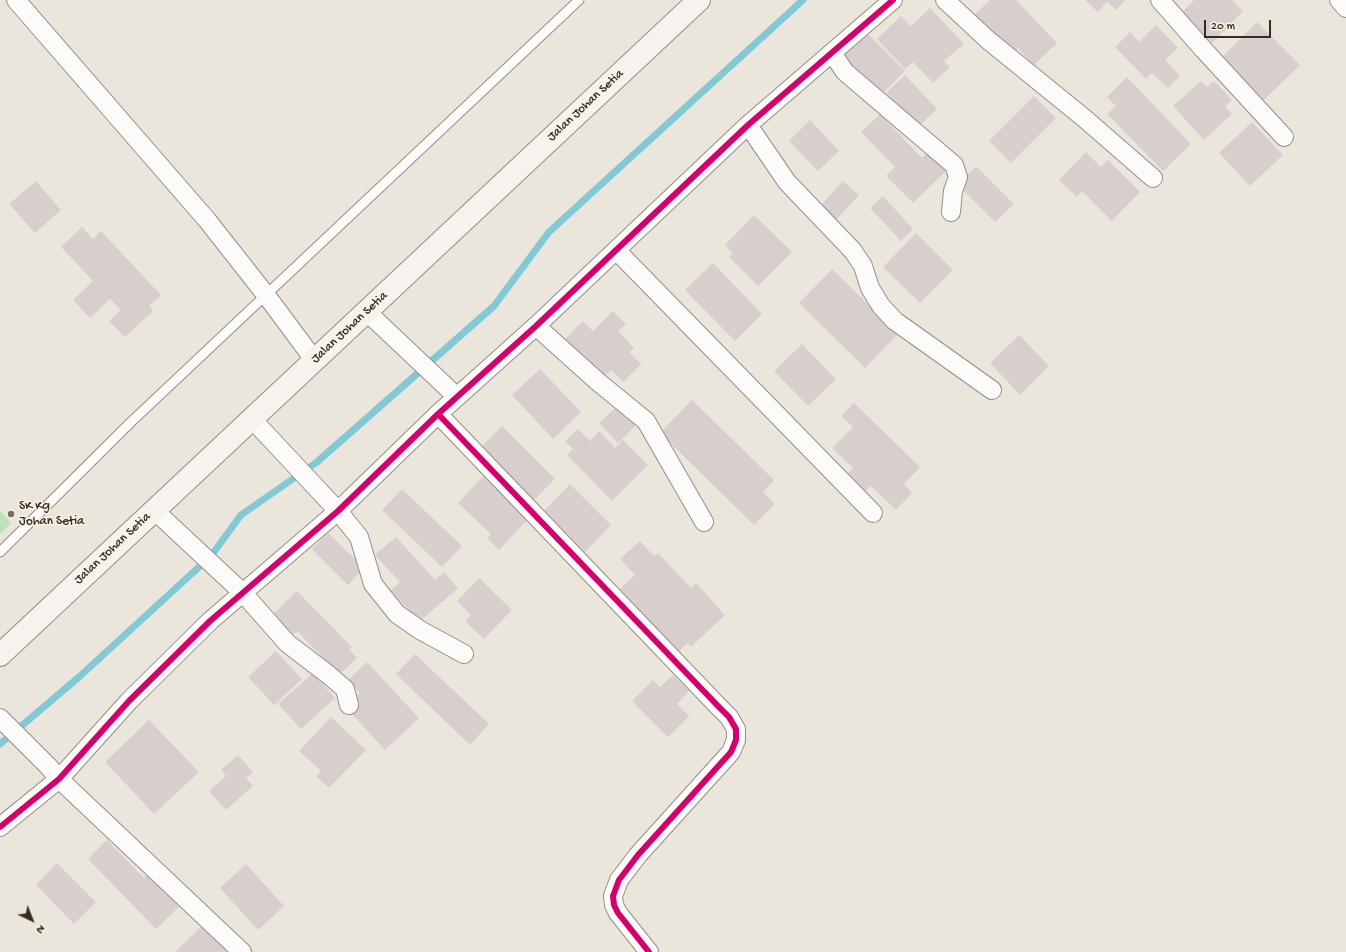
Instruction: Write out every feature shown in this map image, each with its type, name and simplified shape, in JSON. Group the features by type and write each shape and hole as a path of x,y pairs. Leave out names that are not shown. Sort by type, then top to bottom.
{"main road":[{"name":"Jalan Johan Setia","path":"0,655 699,0"}],"street":[{"path":"16,0 207,220 266,295 315,361"},
{"path":"945,0 988,40 1084,118 1153,178"},
{"path":"1160,0 1284,137"},
{"path":"1339,0 1346,8"},
{"path":"0,827 240,590 332,505 438,414 452,392 536,326 748,125 832,53 886,2"},
{"path":"832,53 845,72 954,165 958,177 953,191 951,212"},
{"path":"748,125 787,182 853,251 863,266 870,288 881,306 895,321 992,390"},
{"path":"616,250 873,513"},
{"path":"367,312 452,392"},
{"path":"536,326 597,381 646,421 704,522"},
{"path":"438,414 724,711 736,729 736,740 731,752 638,855 619,880 613,896 614,904 618,913 649,952"},
{"path":"252,419 332,505 359,537 373,584 397,614 420,630 464,654"},
{"path":"154,510 240,590 287,643 345,689 349,705"},
{"path":"0,718 54,773 242,952"}],"lane":[{"path":"0,552 130,423 579,0"}],"green space":[{"path":"0,511 11,523 0,534"}],"building":[{"path":"990,0 1016,0 1057,43 1034,65 1018,48 1012,54 974,15"},
{"path":"1085,0 1125,0 1116,10 1107,2 1098,12"},
{"path":"1194,0 1232,0 1243,11 1212,43 1181,13"},
{"path":"930,8 964,44 944,61 950,67 933,83 913,62 905,69 877,39 901,16 911,26"},
{"path":"1257,22 1300,65 1264,100 1222,57"},
{"path":"1156,25 1178,48 1165,60 1180,76 1168,88 1152,73 1146,79 1115,47 1130,32 1139,42"},
{"path":"866,32 905,71 882,94 842,55"},
{"path":"905,75 937,109 918,127 886,93"},
{"path":"1127,77 1191,144 1163,171 1107,114 1116,106 1107,97"},
{"path":"1201,81 1207,87 1214,81 1232,100 1225,106 1232,114 1204,140 1173,106"},
{"path":"1034,96 1056,118 1011,163 989,141"},
{"path":"880,114 922,158 930,151 948,169 913,203 886,176 895,167 861,132"},
{"path":"810,120 839,151 818,171 789,141"},
{"path":"1252,122 1283,155 1250,186 1219,153"},
{"path":"1086,152 1101,167 1108,160 1140,192 1112,221 1082,191 1077,197 1059,180"},
{"path":"976,166 1014,204 995,222 958,185"},
{"path":"36,181 61,210 35,233 9,204"},
{"path":"843,181 859,195 834,222 819,207"},
{"path":"883,196 913,229 901,241 870,208"},
{"path":"754,215 792,252 758,286 729,257 733,254 725,245"},
{"path":"82,227 93,239 101,231 161,295 149,306 153,311 125,337 109,321 121,310 110,299 90,318 73,300 93,281 61,247"},
{"path":"916,233 953,270 920,303 883,267"},
{"path":"713,263 762,314 735,341 685,290"},
{"path":"832,269 898,334 865,368 799,303"},
{"path":"613,311 626,324 618,331 634,348 629,352 641,364 623,382 611,370 603,377 565,339 583,321 593,331"},
{"path":"1019,335 1049,366 1020,395 990,363"},
{"path":"802,344 836,379 808,406 774,371"},
{"path":"540,369 581,412 553,439 512,395"},
{"path":"692,400 774,480 763,492 775,504 754,525 660,433"},
{"path":"854,403 920,467 904,484 912,493 896,510 871,486 864,493 846,475 853,468 832,448 853,427 841,416"},
{"path":"620,404 638,423 618,443 599,423"},
{"path":"502,426 555,479 531,503 477,451"},
{"path":"578,429 590,441 599,431 615,448 623,440 648,465 612,501 567,455 573,449 565,441"},
{"path":"483,476 528,519 499,550 487,538 491,534 458,503"},
{"path":"570,484 611,525 585,552 544,511"},
{"path":"402,489 462,546 442,567 382,510"},
{"path":"328,533 364,568 348,585 312,549"},
{"path":"396,537 435,580 444,572 458,588 419,622 391,590 400,582 375,555"},
{"path":"640,541 654,556 658,553 691,588 696,583 725,615 691,647 688,643 678,652 620,589 635,575 620,559"},
{"path":"479,578 512,610 484,639 465,621 471,615 457,601"},
{"path":"297,591 352,647 349,649 357,658 339,675 297,631 290,638 270,617"},
{"path":"276,651 302,679 274,705 248,677"},
{"path":"415,654 489,724 470,745 396,674"},
{"path":"367,662 419,718 385,750 351,713 358,707 352,700 360,693 348,680"},
{"path":"313,673 335,698 301,729 278,704"},
{"path":"673,675 689,691 677,704 689,716 668,737 632,701 653,680 660,687"},
{"path":"331,717 366,750 329,788 316,776 321,771 299,751"},
{"path":"149,720 199,772 154,814 105,762"},
{"path":"238,755 253,772 246,778 253,786 226,810 209,791 226,776 221,770"},
{"path":"107,840 144,878 153,870 184,902 156,929 88,859"},
{"path":"57,863 96,902 74,924 36,885"},
{"path":"246,864 284,906 258,930 220,888"},
{"path":"205,923 233,952 175,952"}],"waterway":[{"path":"0,744 79,677 211,556 241,515 317,462 494,306 549,232 803,0"}],"cycle path":[{"path":"0,827 59,779 129,701 210,621 338,511 438,414 536,326 748,125 893,0"},
{"path":"438,414 729,717 736,729 736,740 731,752 638,855 619,880 613,896 614,905 618,913 649,952"}],"place":[{"name":"SK Kg Johan Setia","path":"11,514"}]}
